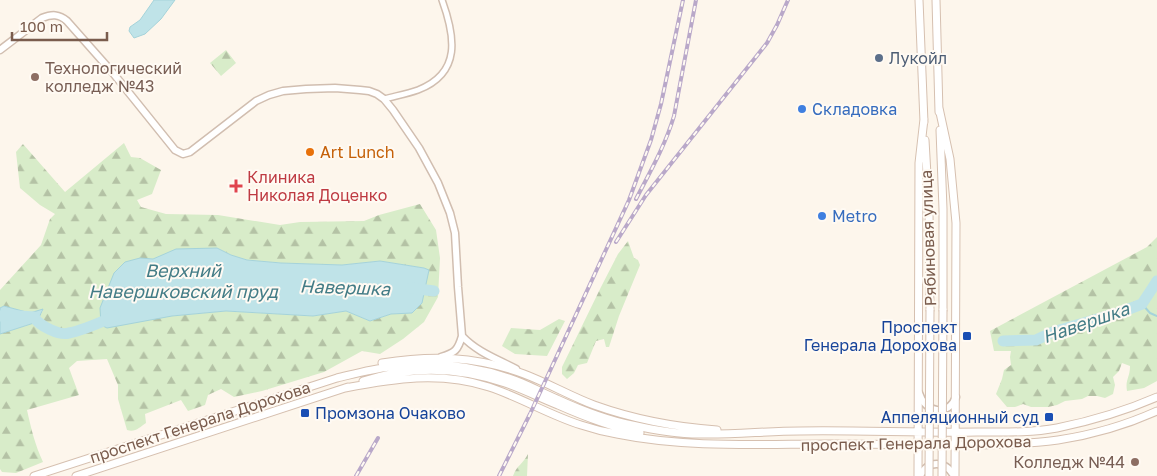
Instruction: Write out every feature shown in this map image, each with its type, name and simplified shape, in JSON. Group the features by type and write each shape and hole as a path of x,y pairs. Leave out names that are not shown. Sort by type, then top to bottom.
{"main road":[{"name":"Рябиновая улица","path":"918,0 929,210 928,476"},
{"name":"Рябиновая улица","path":"936,0 943,209 942,476"},
{"path":"939,108 950,159 956,223 955,476"},
{"path":"919,476 919,163 924,119"},
{"name":"проспект Генерала Дорохова","path":"337,378 353,371 410,359 461,358 480,361 518,372 594,405 643,419 683,427 774,432"},
{"name":"проспект Генерала Дорохова","path":"34,476 337,378 370,370 402,366 430,365 478,370 509,378 582,410 630,425 697,434 799,431 956,432 1055,428 1103,417 1157,397"},
{"name":"проспект Генерала Дорохова","path":"76,476 345,388 402,378 456,379 503,392 581,425 619,434 698,443 1019,444 1065,439 1106,429 1157,411"}],"street":[{"path":"384,99 418,90 430,84 438,78 449,64 452,57 452,40 442,0"},
{"path":"0,50 42,18 52,15 63,17 175,150 182,154 187,154 196,148 256,100 269,95 283,91 335,88 369,91 377,94 393,110 419,148 438,183 450,212 454,233 462,336 454,352 438,358"},
{"path":"462,336 479,351 540,381"},
{"path":"920,394 924,404 934,410 946,409 951,406 956,395"},
{"path":"919,476 924,469 936,464 949,468 955,476"}],"green space":[{"path":"226,50 236,63 221,76 210,63"},
{"path":"124,143 131,157 140,158 161,170 152,194 137,200 141,207 166,214 218,215 280,225 300,222 364,221 420,204 436,230 440,258 438,297 424,322 380,354 362,351 324,372 262,391 234,397 221,389 208,395 205,405 188,411 181,400 145,414 146,423 132,431 127,430 118,399 118,385 107,359 77,361 69,368 79,395 27,410 35,443 43,462 16,473 2,472 0,469 0,334 37,322 43,310 30,313 4,306 0,308 0,290 41,245 50,219 55,214 40,205 20,188 16,152 23,144 65,192","holes":["217,248 247,260 281,263 342,265 380,261 424,268 429,271 412,313 391,314 370,321 346,311 313,316 226,311 172,316 140,258 153,259"]},
{"path":"1157,237 1157,381 1144,388 1127,391 1130,366 1122,363 1119,371 1113,377 1115,385 1113,394 1105,398 1088,396 1048,407 1031,407 1023,404 1007,407 996,394 1004,370 1011,365 1011,351 994,351 990,331 1147,247"},
{"path":"628,241 634,258 638,260 640,265 619,316 609,347 606,347 604,339 596,341 587,363 578,365 574,373 567,379 562,374 562,367 618,254"},
{"path":"559,319 565,321 547,356 515,354 502,346 511,328 540,330"},
{"path":"528,454 527,476 513,476 516,469"}],"water":[{"path":"154,0 175,0 161,19 145,34 134,38 129,31 130,27 140,20"},
{"name":"Верхний Навершковский пруд","path":"217,248 247,260 342,265 380,261 429,270 422,303 412,313 391,314 370,321 346,311 313,316 226,311 172,316 107,328 101,325 100,308 114,273 125,262 140,258 153,259 176,249"},
{"path":"4,306 30,313 43,309 37,322 0,334 0,308"}],"waterway":[{"name":"Навершка","path":"1003,341 1036,340 1053,332 1142,304 1157,281"},
{"name":"Навершка","path":"411,288 434,291"},
{"path":"1142,304 1150,313 1157,316"},
{"name":"Навершка","path":"0,316 34,317 45,327 65,334 75,332 115,316"}],"railway":[{"path":"499,476 530,414 629,200 651,140 661,104 683,0"},
{"path":"636,199 662,148 674,116 696,0"},
{"path":"616,242 646,195 767,43 788,0"},
{"path":"356,476 378,438"}],"place":[{"name":"Лукойл","path":"879,58"},
{"name":"Технологический колледж №43","path":"35,77"},
{"name":"Складовка","path":"802,109"},
{"name":"Art Lunch","path":"310,152"},
{"name":"Клиника Николая Доценко","path":"236,186"},
{"name":"Metro","path":"822,216"},
{"name":"Проспект Генерала Дорохова","path":"967,336"},
{"name":"Промзона Очаково","path":"305,413"},
{"name":"Аппеляционный суд","path":"1049,417"},
{"name":"Колледж №44","path":"1135,462"}]}
